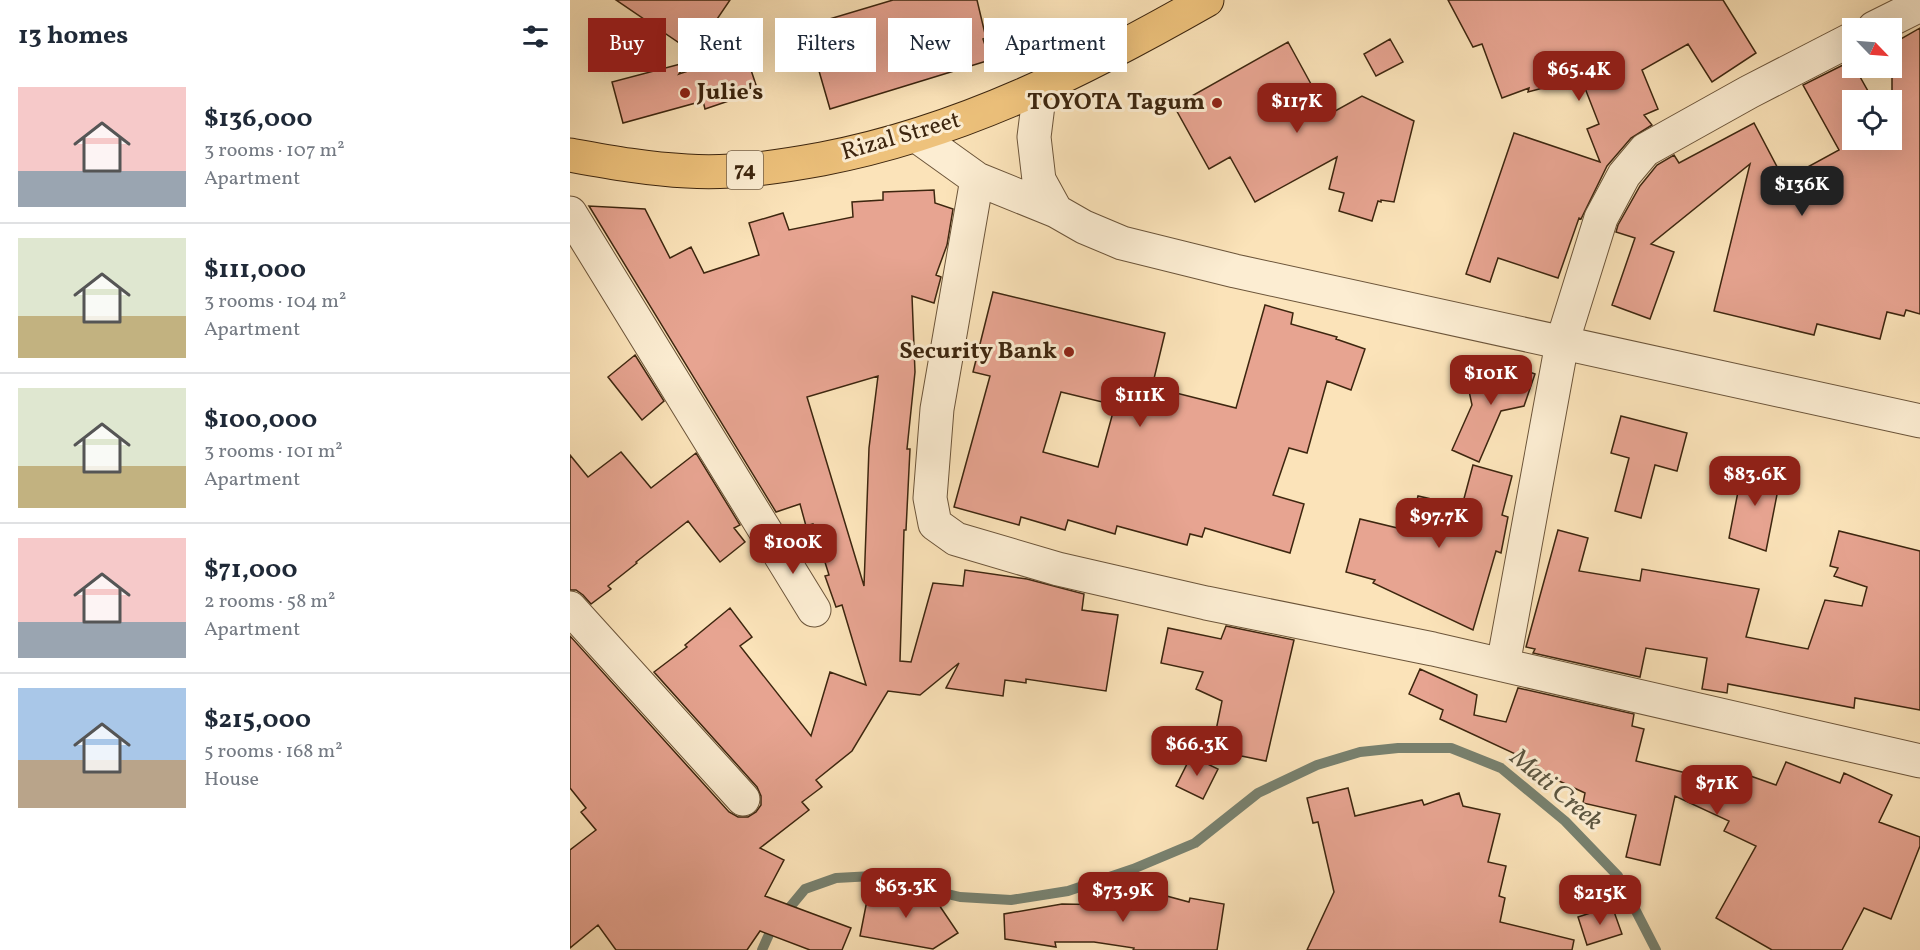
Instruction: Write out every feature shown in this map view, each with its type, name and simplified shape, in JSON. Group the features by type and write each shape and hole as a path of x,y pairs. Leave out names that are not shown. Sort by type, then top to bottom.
{"main road":[{"name":"Rizal Street","path":"570,155 689,172 742,170 822,159 917,136 980,114 1040,89 1207,0"}],"street":[{"path":"1894,18 1920,5"},
{"path":"1503,665 1562,343 1601,218 1624,175 1645,150 1749,92 1842,44"},
{"path":"1040,89 1034,137 1039,180 1056,211"},
{"path":"917,136 977,179 1056,211 1083,227 1122,243 1235,271 1920,422"},
{"path":"977,179 937,409 930,498 935,524 956,539 1058,569 1206,603 1433,649 1920,761"},
{"path":"570,213 814,610"},
{"path":"570,608 743,799"}],"building":[{"path":"616,0 730,0 718,18 678,18 678,42 666,34 666,18 642,18"},
{"path":"893,0 977,0 984,30 984,62 972,66 972,18 888,18 888,72 951,72 830,109 819,72 876,72 876,18 833,18"},
{"path":"1448,0 1723,0 1756,53 1712,82 1688,44 1642,70 1658,109 1644,115 1652,125 1631,138 1607,166 1581,219 1579,218 1558,278 1498,258 1490,282 1466,274 1514,133 1600,162 1587,129 1599,124 1581,78 1528,92 1529,88 1502,98 1482,44 1473,47"},
{"path":"1920,28 1920,314 1906,310 1904,316 1887,312 1880,339 1817,324 1814,335 1714,311 1750,164 1651,244 1674,252 1650,319 1612,305 1635,238 1616,232 1618,225 1640,186 1657,165 1674,155 1679,163 1754,123 1784,180 1839,150 1803,85 1842,66 1842,78 1861,78 1867,90 1842,90 1842,150 1902,150 1902,90 1892,90 1892,78 1902,78 1902,38"},
{"path":"1390,39 1403,62 1376,76 1364,54"},
{"path":"1288,42 1328,115 1362,96 1414,121 1394,202 1378,201 1372,221 1339,211 1344,193 1329,189 1337,157 1255,202 1230,157 1209,169 1174,106"},
{"path":"678,65 679,74 685,72 752,72 758,91 705,109 703,101 623,123 612,82 650,72 666,72 666,68"},
{"path":"934,190 935,203 953,209 947,245 936,275 941,277 934,303 912,296 915,372 907,449 910,449 906,530 904,530 900,661 911,662 933,583 963,586 965,570 1027,579 1084,594 1082,610 1118,615 1106,691 1026,679 1026,683 1005,680 1003,696 946,688 959,663 920,695 888,691 852,751 816,780 822,787 802,802 809,810 760,848 784,860 765,896 851,928 842,950 810,950 760,931 747,950 616,950 598,925 570,948 570,850 596,830 581,812 586,808 570,788 570,636 729,812 738,817 748,817 761,805 761,796 757,787 654,672 687,647 685,645 730,608 752,637 740,646 811,736 830,672 866,685 842,605 836,607 825,576 829,575 813,524 806,526 800,504 776,512 589,206 645,209 670,258 691,247 704,273 759,255 749,223 783,213 789,230 853,217 852,202 883,200 883,192","holes":["878,376 869,448 864,586 807,397"]},
{"path":"993,292 1165,333 1152,387 1236,408 1265,305 1293,313 1291,324 1337,337 1336,339 1365,349 1351,390 1327,381 1307,453 1289,448 1273,495 1304,504 1290,553 1205,528 1202,537 1190,534 1187,545 1117,526 1115,534 1068,520 1065,530 1021,517 1019,525 954,507 990,376 973,372","holes":["1061,392 1115,405 1098,467 1043,452"]},
{"path":"635,355 664,401 642,420 608,377"},
{"path":"1513,366 1535,374 1524,406 1501,411 1479,462 1452,450 1472,405 1466,377"},
{"path":"1621,416 1687,433 1677,471 1655,465 1641,518 1615,511 1629,458 1611,453"},
{"path":"621,452 651,488 696,453 740,525 734,528 745,542 720,562 688,521 636,562 608,586 611,589 591,604 576,590 570,590 570,455 588,477"},
{"path":"1473,465 1512,476 1502,515 1508,517 1501,553 1496,551 1473,630 1373,583 1375,580 1346,572 1360,519 1410,531 1418,496 1462,506"},
{"path":"1743,466 1781,474 1766,551 1729,538"},
{"path":"1558,530 1588,538 1579,571 1640,581 1642,569 1759,589 1746,637 1808,649 1825,600 1862,606 1867,587 1834,576 1838,568 1830,566 1839,531 1920,551 1920,710 1855,698 1854,708 1728,684 1727,693 1702,689 1707,658 1646,648 1640,677 1533,653 1535,649 1526,647"},
{"path":"1226,626 1294,640 1266,761 1212,750 1222,701 1196,689 1203,672 1161,663 1168,628 1221,639"},
{"path":"1420,669 1477,695 1474,715 1506,722 1518,688 1634,714 1632,726 1644,729 1636,761 1720,781 1725,767 1776,785 1786,762 1840,783 1844,773 1892,795 1879,822 1920,837 1920,846 1891,919 1864,908 1842,950 1772,950 1716,918 1756,846 1724,831 1729,821 1675,796 1660,865 1626,857 1636,815 1583,803 1585,793 1531,768 1537,766 1521,759 1522,757 1440,719 1443,710 1409,694"},
{"path":"1191,756 1218,769 1203,799 1176,786"},
{"path":"1348,788 1355,816 1422,800 1424,805 1459,793 1463,806 1500,814 1488,862 1506,866 1499,896 1505,898 1500,922 1574,940 1572,950 1307,950 1334,892 1318,822 1313,823 1307,798"},
{"path":"1122,884 1189,902 1190,898 1224,904 1217,950 1133,950 1134,948 1094,942 1055,942 1056,947 1005,939 1004,914 1062,904 1117,905"},
{"path":"870,885 933,896 958,933 933,949 860,936"},
{"path":"1612,906 1622,934 1587,945 1578,917"}],"waterway":[{"name":"Mati Creek","path":"762,950 771,930 805,889 836,878 873,876 960,897 1011,900 1068,891 1133,869 1195,843 1258,793 1317,765 1360,752 1398,748 1451,748 1501,768 1565,821 1618,876 1656,950"}],"place":[{"name":"Julie's","path":"685,93"},
{"name":"TOYOTA Tagum","path":"1217,103"},
{"name":"Security Bank","path":"1069,352"}]}
